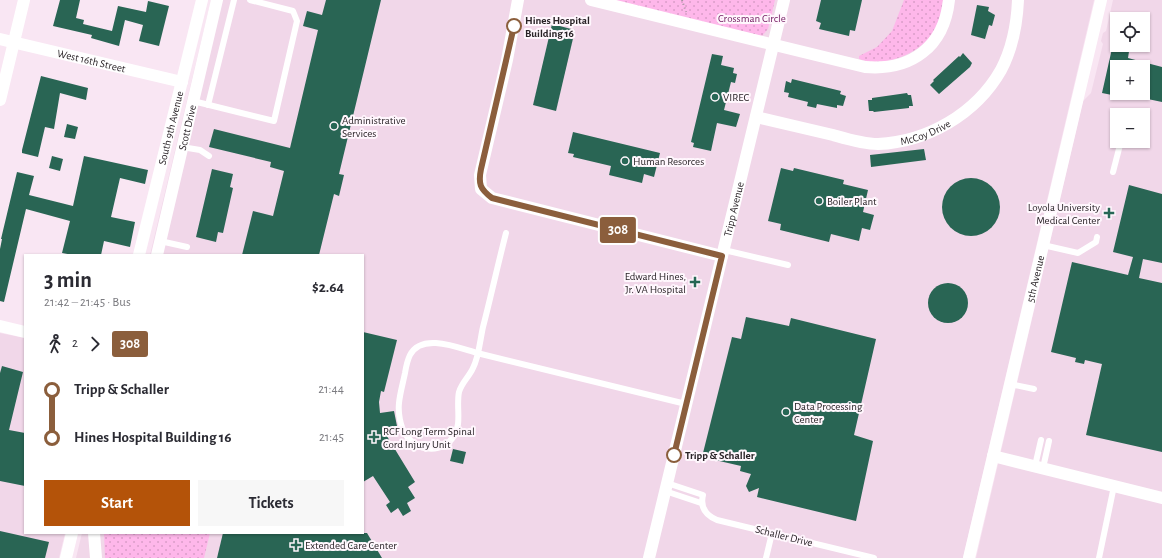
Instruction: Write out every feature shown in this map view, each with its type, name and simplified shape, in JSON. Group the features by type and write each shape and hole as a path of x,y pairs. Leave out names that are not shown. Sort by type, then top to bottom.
{"street":[{"path":"0,100 24,0"},
{"name":"South 9th Avenue","path":"140,254 202,0"},
{"name":"Scott Drive","path":"157,254 217,0"},
{"path":"518,0 507,60 480,175 481,189 492,198 723,253"},
{"path":"592,0 866,67 880,68 906,63 916,58 935,40 948,13 949,0"},
{"name":"Tripp Avenue","path":"649,558 784,0"},
{"name":"McCoy Drive","path":"756,117 857,141 877,144 901,142 922,137 943,127 962,114 990,86 1001,70 1008,53 1017,17 1018,0"},
{"name":"5th Avenue","path":"969,558 1101,0"},
{"name":"West 16th Street","path":"0,38 182,82"},
{"path":"0,326 24,332"},
{"path":"993,456 1162,498"},
{"path":"66,558 72,534"},
{"path":"94,534 96,558"}],"lane":[{"path":"208,105 234,0"},
{"path":"193,101 274,121 297,21 293,11 250,0"},
{"path":"182,147 200,150 209,156"},
{"path":"1113,172 1118,148"},
{"path":"506,233 477,353 473,368 463,381 459,391 459,412 455,434 450,441 442,447 424,448 414,444 406,436 402,428 399,406 408,360 414,350 421,345 428,343 448,346 477,353 686,404"},
{"path":"1043,245 1078,253 1096,242 1097,237"},
{"path":"160,241 186,247"},
{"path":"723,253 788,265"},
{"path":"1010,384 1034,389"},
{"path":"1039,467 1041,440"},
{"path":"1039,467 1049,442"},
{"path":"1098,558 1114,486"},
{"path":"666,487 703,495 701,503 666,487"},
{"name":"Schaller Drive","path":"701,503 708,515 712,518 772,533 848,555 874,558"},
{"path":"766,558 772,533"}],"path":[{"path":"682,0 688,18"}],"shaded area":[{"name":"Edward Hines, Jr. VA Hospital","path":"211,0 1094,0 963,558 76,558 82,534 364,534 364,254 150,254"},
{"name":"Loyola University Medical Center","path":"1113,0 1162,0 1162,558 976,558 1083,101 1091,93 1103,44 1101,41 1103,33 1106,31 1110,13 1110,52 1150,52 1150,12 1110,12"},
{"path":"0,333 24,338 24,534 65,534 59,558 0,558"}],"green space":[{"name":"Crossman Circle","path":"606,0 775,0 768,29 762,36"},
{"path":"904,0 943,0 938,23 929,39 921,46 901,57 879,62 859,59 859,56 877,47 892,31"},
{"path":"104,534 210,534 204,558 105,558"}],"building":[{"path":"60,0 80,0 76,18 84,20 83,24 112,31 118,6 146,12 148,1 169,6 159,46 139,41 143,25 125,20 119,46 91,38 92,35 53,26"},
{"path":"326,0 381,0 339,174 344,175 339,196 334,194 319,254 242,254 253,211 273,216 284,171 270,167 271,162 209,147 214,129 290,148 318,30 303,26 307,11 322,15"},
{"path":"821,0 862,0 855,31 850,30 849,36 819,29 821,23 816,21"},
{"path":"977,5 989,7 988,11 995,15 992,26 989,25 985,39 971,35"},
{"path":"552,24 575,30 556,111 533,105"},
{"path":"1111,52 1129,52 1128,58 1136,60 1110,60 1110,95 1102,93"},
{"path":"963,53 972,63 970,67 939,94 930,85 934,81 933,80"},
{"name":"VIREC","path":"712,54 723,56 721,65 734,68 733,73 737,74 735,83 731,82 724,110 740,114 736,127 717,123 711,151 693,147 694,143 691,142"},
{"path":"1150,64 1162,67 1162,102 1150,99"},
{"path":"41,76 88,88 86,100 60,93 54,129 45,127 38,157 22,153 22,150"},
{"path":"792,79 841,91 840,94 846,96 843,106 837,105 837,108 817,104 816,108 807,106 808,102 788,97 789,93 784,92 786,81 791,83"},
{"path":"907,93 908,95 911,95 913,106 909,106 909,108 874,112 869,111 868,100 872,100 872,98"},
{"path":"67,124 78,127 75,139 64,137"},
{"name":"Human Resorces","path":"573,132 660,153 654,177 644,174 642,183 609,175 611,166 573,157 574,154 568,153"},
{"path":"924,149 926,160 871,167 870,155"},
{"path":"52,156 63,159 60,171 49,168"},
{"path":"84,156 148,170 145,184 120,178 111,217 135,222 130,247 104,241 101,254 62,253 70,221 26,209 4,302 0,301 1,239 17,172 34,176 29,195 73,206"},
{"name":"Boiler Plant","path":"781,168 793,171 794,168 844,180 843,184 868,190 863,212 874,215 870,230 862,228 859,241 831,234 829,242 780,230 781,224 768,221"},
{"path":"212,169 233,174 230,187 233,188 223,233 218,232 216,242 196,237"},
{"path":"965,178 977,178 992,186 1000,201 1000,213 992,228 977,236 965,236 950,228 942,213 942,201 950,186"},
{"path":"1129,185 1162,194 1162,263 1143,259 1139,278 1162,283 1162,452 1086,435 1102,364 1085,360 1084,364 1075,362 1076,358 1051,352 1072,262 1128,275 1133,257 1113,252"},
{"path":"952,283 959,286 965,292 968,303 967,311 959,320 952,323 944,323 937,320 929,311 928,299 931,292 940,284"},
{"name":"Data Processing Center","path":"746,317 789,326 791,318 876,339 854,435 873,441 856,521 757,497 759,488 749,492 746,486 751,474 740,471 741,466 702,457 732,337 741,339"},
{"name":"RCF Long Term Spinal Cord Injury Unit","path":"364,332 397,340 384,392 381,391 379,402 380,413 394,411 397,426 382,428 415,482 408,487 415,498 407,503 411,511 403,516 398,508 391,513 386,505 390,502 373,476 364,481"},
{"path":"2,366 23,372 9,430 24,433 24,486 0,481 0,373"},
{"path":"453,449 466,452 463,464 450,461"},
{"path":"0,531 49,542 45,558 0,558"},
{"name":"Extended Care Center","path":"367,533 382,558 217,558 223,534"}],"bus line":[{"name":"308","path":"514,26 481,169 479,181 481,189 492,198 722,256 674,455"}],"place":[{"name":"Hines Hospital Building 16","path":"514,26"},
{"name":"VIREC","path":"715,97"},
{"name":"Administrative Services","path":"334,126"},
{"name":"Human Resorces","path":"625,161"},
{"name":"Boiler Plant","path":"819,201"},
{"name":"Loyola University Medical Center","path":"1109,213"},
{"name":"Edward Hines, Jr. VA Hospital","path":"695,282"},
{"name":"Data Processing Center","path":"786,412"},
{"name":"RCF Long Term Spinal Cord Injury Unit","path":"374,437"},
{"name":"Tripp & Schaller","path":"674,455"},
{"name":"Extended Care Center","path":"296,545"}]}
